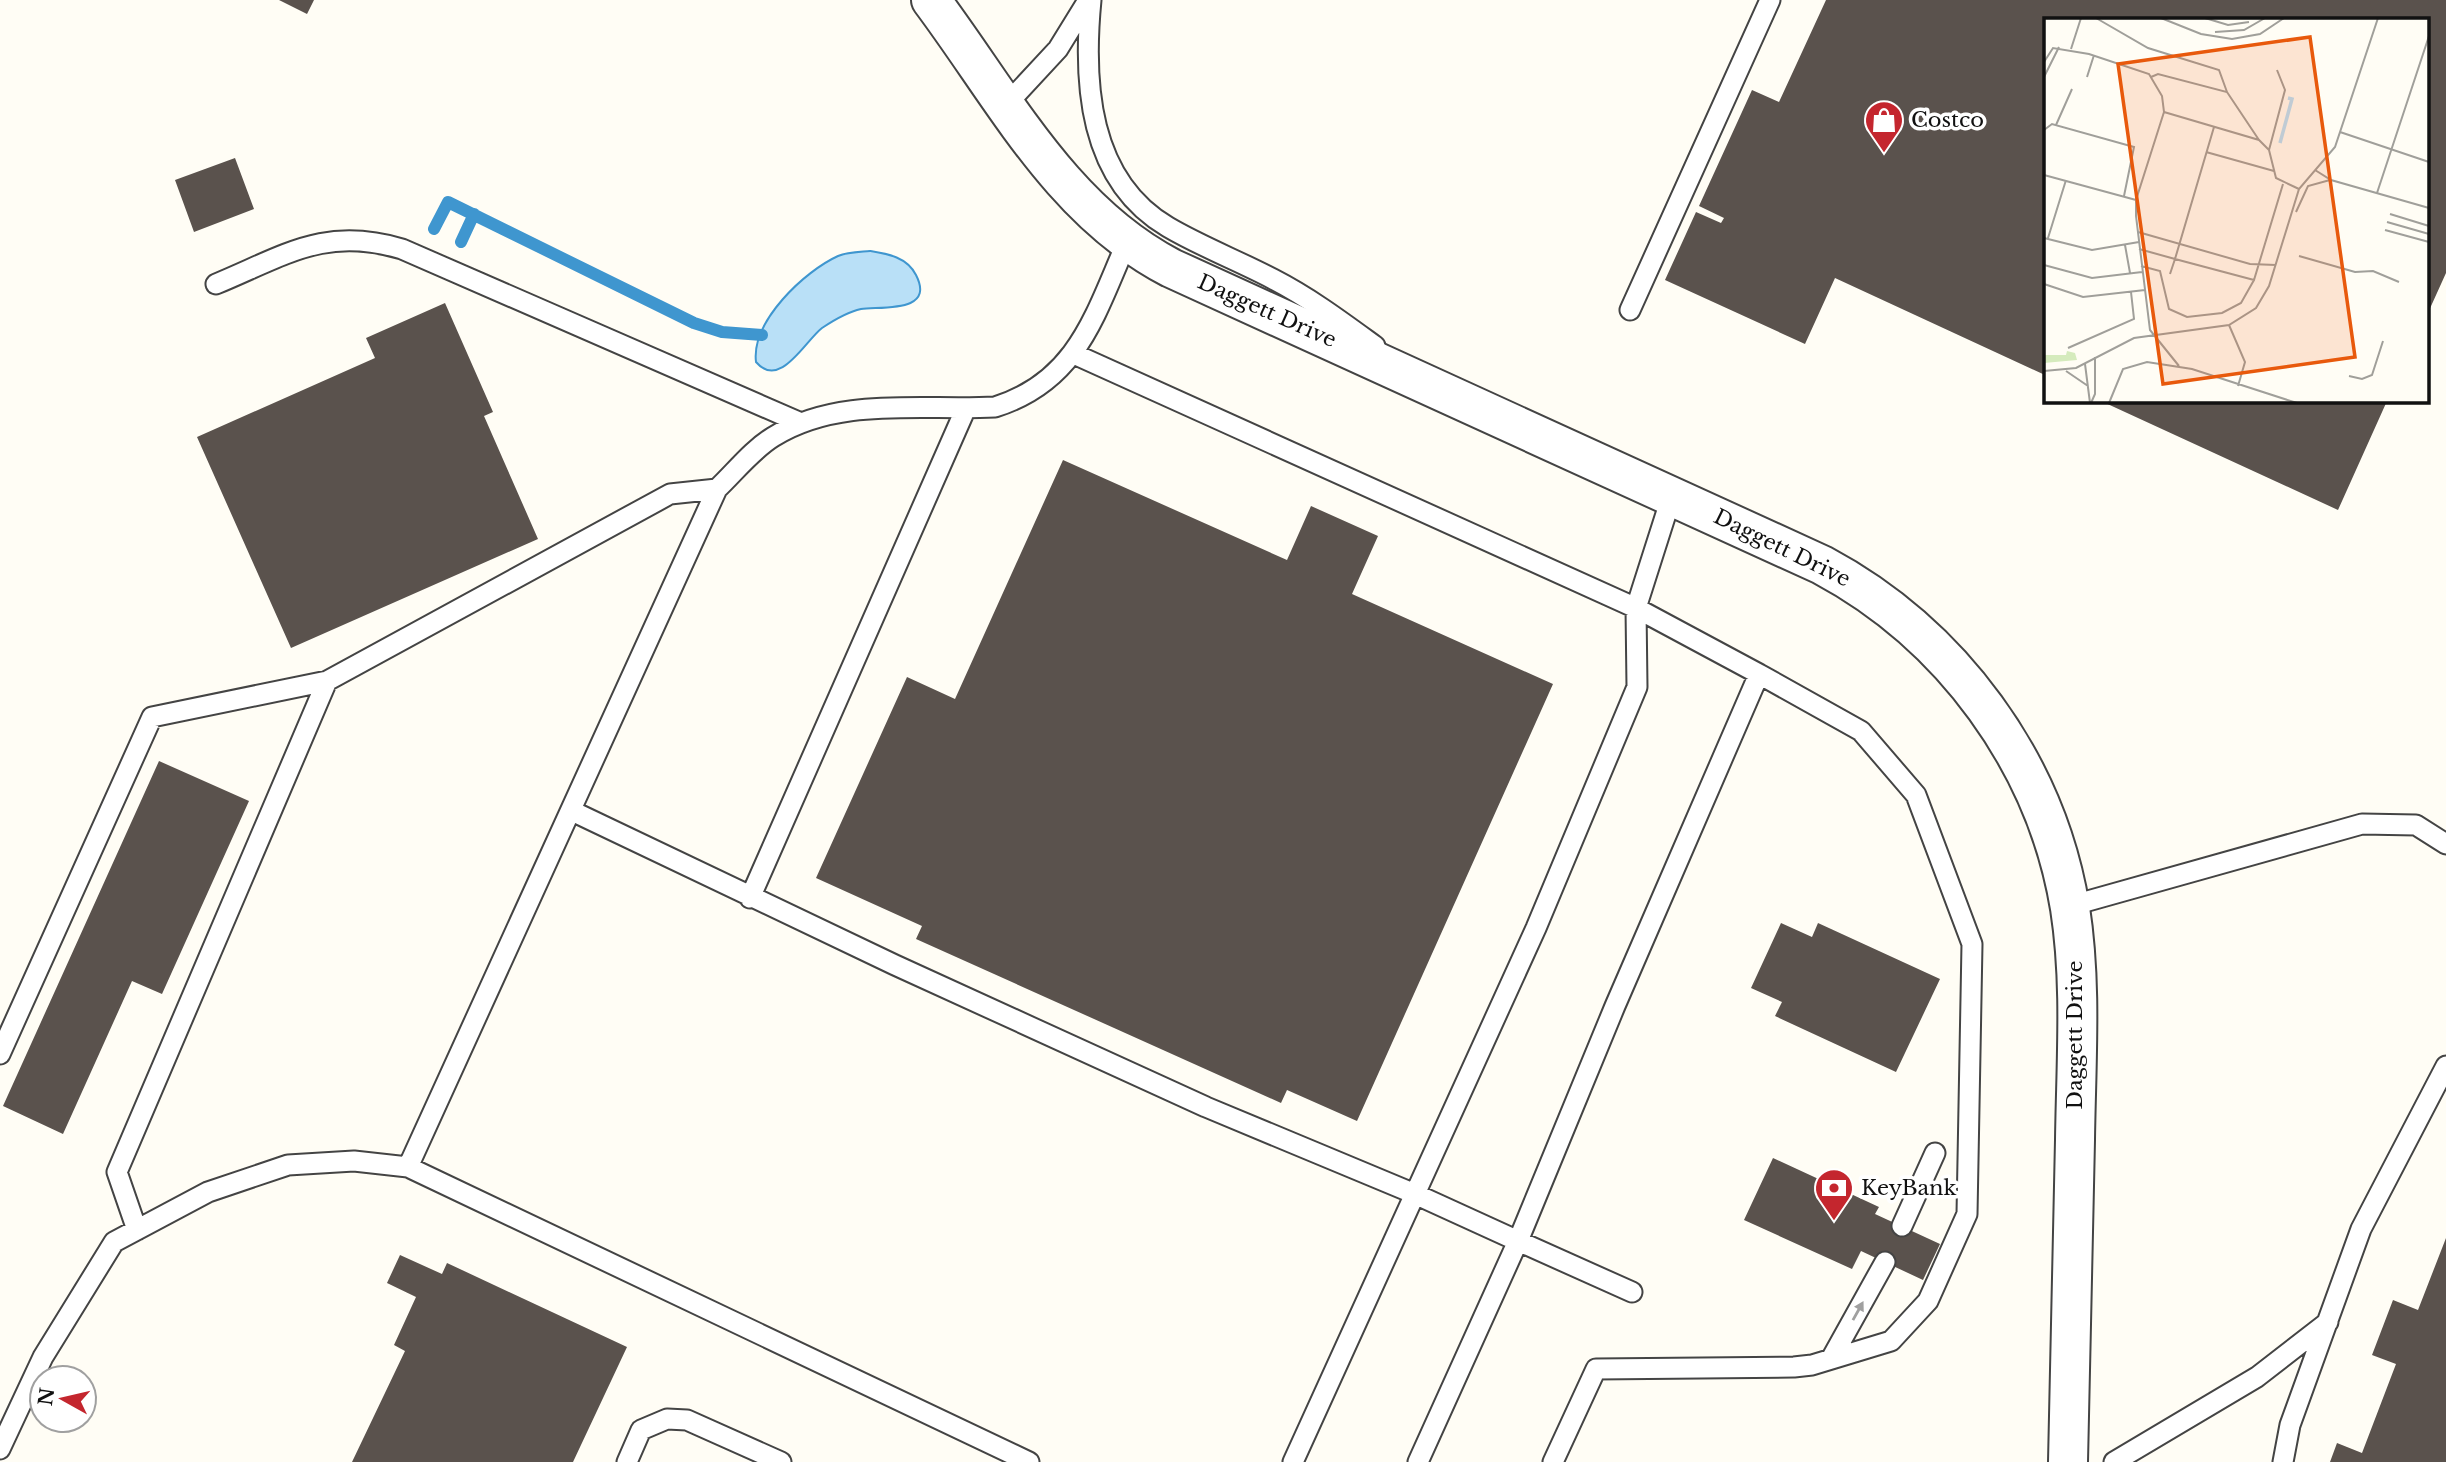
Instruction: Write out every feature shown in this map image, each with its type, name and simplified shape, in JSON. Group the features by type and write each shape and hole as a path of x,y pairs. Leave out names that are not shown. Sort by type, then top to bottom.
{"street":[{"name":"Daggett Drive","path":"931,0 1006,105 1085,206 1127,242 1171,268 1768,538 1848,578 1920,632 1971,688 2014,749 2050,831 2070,906 2077,1006 2068,1462"}],"lane":[{"path":"1006,105 1058,49 1090,0"},
{"path":"1090,0 1088,91 1094,122 1114,172 1145,210 1166,226 1310,299 1385,353 1485,409"},
{"path":"1630,310 1770,0"},
{"path":"216,284 320,243 352,238 376,241 402,248 801,423"},
{"path":"408,1167 718,489 771,438 801,423 839,412 925,407 995,407 1019,399 1057,373 1074,354 1087,333 1127,242"},
{"path":"1074,354 1636,608 1861,731 1916,795 1972,944 1967,1214 1928,1301 1891,1340 1831,1359 1794,1367 1596,1369 1553,1462"},
{"path":"750,898 966,408"},
{"path":"0,1054 152,717 327,681 670,494 718,489"},
{"path":"1293,1462 1536,928 1637,687 1636,608 1672,495"},
{"path":"1418,1462 1518,1241 1615,1006 1759,674"},
{"path":"136,1230 117,1172 327,681"},
{"path":"572,811 677,859 750,898 1206,1107 1415,1194 1632,1292"},
{"path":"2070,906 2362,824 2416,825 2446,844"},
{"path":"2283,1462 2290,1425 2361,1229 2446,1066"},
{"path":"1902,1226 1935,1153"},
{"path":"0,1449 43,1357 114,1242 208,1192 288,1165 354,1161 408,1167 1029,1462"},
{"path":"1831,1359 1885,1262"},
{"path":"2114,1462 2257,1377 2328,1322"},
{"path":"627,1462 641,1430 667,1419 687,1420 781,1462"}],"water":[{"path":"870,251 890,255 908,264 916,275 920,288 918,296 912,302 903,306 861,309 841,317 815,334 783,367 765,369 756,362 762,330 771,314 796,285 838,256"}],"building":[{"path":"279,0 314,0 307,14"},
{"name":"Costco","path":"1826,0 2446,0 2446,273 2428,313 2428,18 2044,18 2044,375 1835,278 1805,344 1665,280 1696,212 1721,223 1724,218 1699,206 1752,90 1779,102"},
{"path":"235,158 254,209 194,232 175,180"},
{"path":"445,303 493,412 484,416 538,539 291,648 197,437 375,358 366,338"},
{"path":"2103,402 2387,402 2338,510"},
{"path":"1063,460 1287,560 1311,506 1378,536 1352,594 1553,684 1357,1121 1287,1090 1281,1103 916,939 922,926 816,878 907,677 955,699"},
{"path":"159,761 249,801 162,994 132,981 63,1134 3,1106"},
{"path":"1781,923 1812,937 1818,923 1940,979 1896,1072 1775,1016 1782,1002 1751,988"},
{"path":"1773,1158 1879,1207 1875,1214 1940,1244 1923,1280 1861,1251 1852,1269 1744,1220"},
{"path":"2446,1238 2446,1462 2330,1462 2337,1443 2362,1453 2396,1364 2372,1355 2393,1300 2418,1310"},
{"path":"400,1255 442,1274 447,1263 627,1347 573,1462 352,1462 405,1351 394,1345 416,1297 387,1283"}],"waterway":[{"path":"434,229 448,202 694,323 722,332 762,335"},
{"path":"461,242 474,214"}],"place":[{"name":"Costco","path":"1884,154"},
{"name":"KeyBank","path":"1834,1222"}]}
